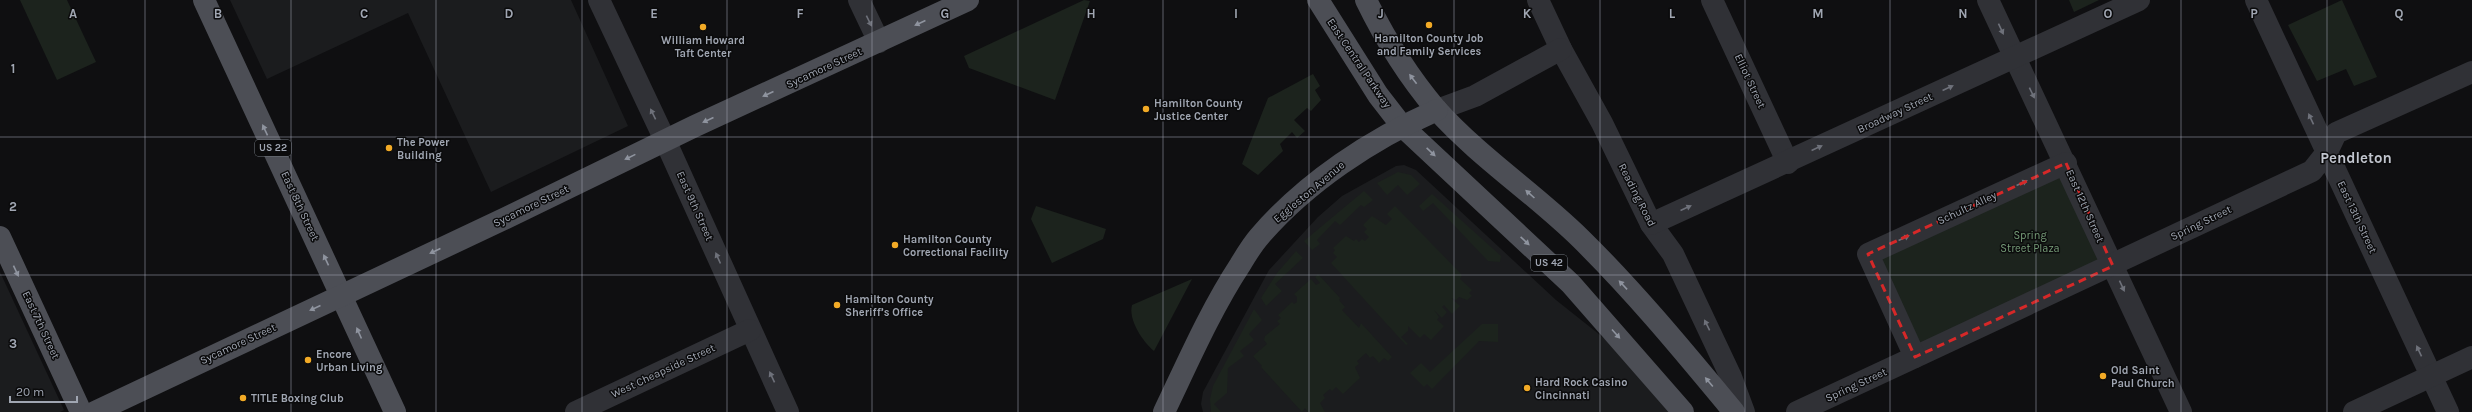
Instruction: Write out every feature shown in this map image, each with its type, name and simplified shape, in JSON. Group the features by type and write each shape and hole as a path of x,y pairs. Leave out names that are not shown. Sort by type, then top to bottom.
{"main road":[{"name":"East 8th Street","path":"204,0 396,412"},
{"name":"Sycamore Street","path":"94,412 342,296 665,140 968,0"},
{"name":"East Central Parkway","path":"1318,0 1365,75 1402,126"},
{"path":"1366,0 1380,29 1411,77 1437,110 1580,238 1661,326 1734,412"},
{"name":"Eggleston Avenue","path":"1164,412 1207,322 1229,281 1258,237 1332,170 1402,126 1437,110"},
{"name":"US 42","path":"1402,126 1572,284 1683,412"},
{"name":"East 7th Street","path":"0,237 81,412"}],"street":[{"name":"East 9th Street","path":"599,0 665,140 788,412"},
{"path":"859,0 879,42"},
{"name":"Reading Road","path":"1538,0 1561,50 1598,117 1651,224 1673,254 1732,377 1744,412"},
{"name":"Elliot Street","path":"1712,0 1788,163"},
{"name":"East 12th Street","path":"1988,0 2066,163 2181,412"},
{"name":"East 13th Street","path":"2256,0 2448,412"},
{"name":"Broadway Street","path":"1651,224 1788,163 2132,3"},
{"name":"Eggleston Avenue","path":"1437,110 1475,96 1561,50"},
{"name":"Spring Street","path":"1797,412 2113,266 2312,171 2326,152 2336,133 2472,72"},
{"name":"Schultz Alley","path":"1914,357 1868,254 2066,163"},
{"name":"West Cheapside Street","path":"576,412 750,330"},
{"path":"2354,412 2472,357"}],"highlighted area":[{"path":"2066,163 2113,266 1915,357 1868,254"}],"shaded area":[{"path":"230,0 571,0 628,126 491,192 408,13 267,79"},
{"name":"Hard Rock Casino Cincinnati","path":"1404,165 1416,170 1556,300 1658,381 1683,412 1203,412 1201,404 1203,392 1269,270 1318,217 1342,196 1396,166"},
{"path":"0,272 64,410 60,412 0,412"}],"green space":[{"path":"20,0 67,0 96,62 57,80"},
{"path":"1084,0 1090,1 1055,100 969,68 964,56"},
{"path":"2069,0 2099,0 2074,12"},
{"path":"2342,0 2377,77 2354,86 2346,69 2317,81 2288,25"},
{"path":"1313,74 1320,86 1315,90 1321,100 1311,111 1307,108 1294,120 1305,131 1297,138 1292,132 1280,144 1283,151 1258,175 1242,164 1268,98"},
{"name":"Spring Street Plaza","path":"2064,163 2113,266 1915,357 1868,254"},
{"path":"1398,172 1411,175 1420,184 1407,195 1398,185 1387,195 1377,183"},
{"path":"1364,191 1373,200 1364,207 1361,205 1340,225 1335,221 1317,240 1320,244 1312,250 1304,241"},
{"path":"1432,194 1501,256 1500,262 1488,261 1433,203 1423,211 1419,206"},
{"path":"1036,206 1106,229 1103,239 1052,263 1031,219"},
{"path":"1395,206 1462,275 1460,279 1472,290 1469,293 1472,296 1467,300 1459,297 1456,300 1451,298 1460,306 1452,314 1444,305 1442,307 1447,312 1442,318 1434,310 1439,317 1437,320 1444,326 1431,340 1424,334 1420,338 1408,326 1408,331 1401,337 1408,344 1406,345 1331,263 1337,257 1333,253 1335,250 1333,248 1346,236 1354,241 1356,239 1359,242 1362,239 1365,241 1369,237 1364,232 1367,229 1363,225 1372,216 1386,225 1392,219 1387,214"},
{"path":"1296,251 1303,258 1275,284 1282,291 1266,306 1261,298 1277,273"},
{"path":"1318,274 1340,298 1339,300 1345,307 1342,310 1359,328 1361,323 1392,357 1388,361 1384,358 1379,363 1373,356 1370,358 1366,353 1357,361 1359,364 1355,367 1360,378 1343,394 1336,387 1332,391 1330,389 1323,395 1325,398 1320,403 1325,412 1308,412 1305,408 1302,412 1261,367 1262,366 1253,356 1267,344 1264,340 1265,336 1280,324 1277,321 1281,318 1278,315 1292,302 1294,304 1297,302 1297,297 1294,294 1311,279 1316,285 1320,283 1315,277"},
{"path":"1192,279 1154,351 1145,342 1134,324 1131,311 1132,305"},
{"path":"1254,309 1262,320 1249,334 1254,340 1240,351 1244,356 1228,368 1227,393 1214,404 1221,412 1211,412 1210,399 1213,386"},
{"path":"1482,324 1498,324 1498,342 1479,341 1432,389 1427,384 1424,387 1410,373 1421,363 1430,372"}],"place":[{"name":"Hamilton County Job and Family Services","path":"1429,25"},
{"name":"William Howard Taft Center","path":"703,27"},
{"name":"Hamilton County Justice Center","path":"1146,109"},
{"name":"The Power Building","path":"389,148"},
{"name":"Hamilton County Correctional Facility","path":"895,245"},
{"name":"Hamilton County Sheriff’s Office","path":"837,305"},
{"name":"Encore Urban Living","path":"308,360"},
{"name":"Old Saint Paul Church","path":"2103,376"},
{"name":"Hard Rock Casino Cincinnati","path":"1527,388"},
{"name":"TITLE Boxing Club","path":"243,398"}],"district":[{"name":"Pendleton","path":"2356,158"}]}
